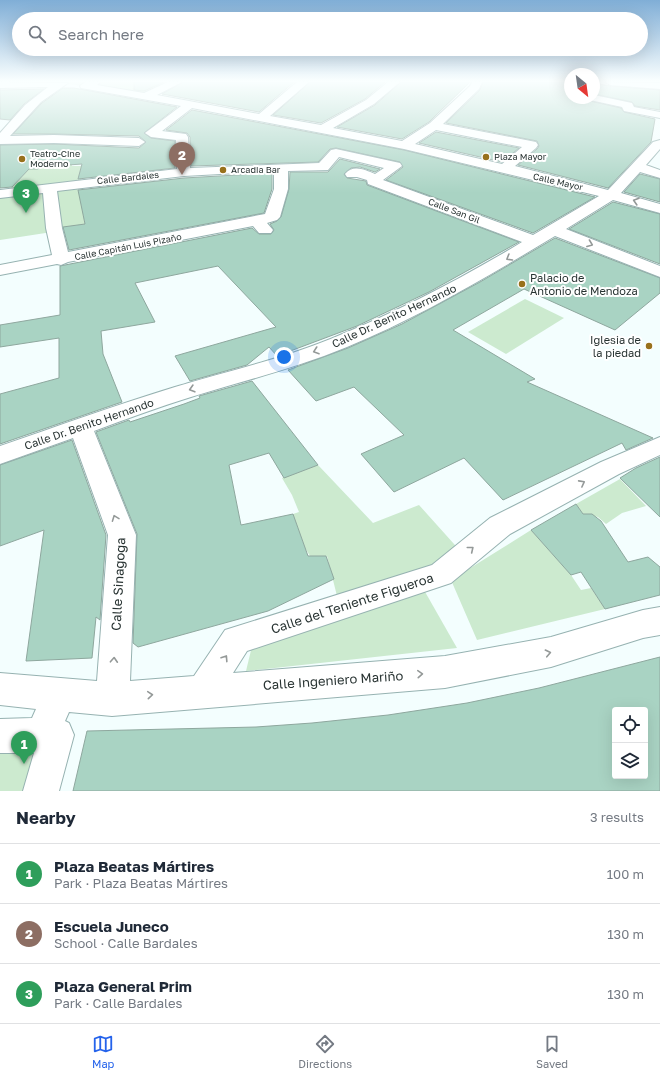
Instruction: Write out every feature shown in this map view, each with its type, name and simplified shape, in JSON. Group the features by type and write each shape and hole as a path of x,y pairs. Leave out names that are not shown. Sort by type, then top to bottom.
{"street":[{"path":"0,140 21,119"},
{"path":"139,142 170,119"},
{"path":"265,119 404,145 504,169 532,145 434,126"},
{"path":"323,129 341,119"},
{"path":"404,145 434,126 441,119"},
{"path":"151,133 182,137 184,172"},
{"path":"281,167 292,182 322,170 345,139 352,135"},
{"path":"0,140 54,139 139,142 183,147"},
{"name":"Calle Dr. Benito Hernando","path":"0,455 182,392 277,365 339,343 392,320 471,280 536,242 612,194 657,145 660,144"},
{"path":"323,167 348,173 357,172 376,179 395,166 425,150"},
{"path":"336,153 395,166"},
{"name":"Calle Bardales","path":"0,194 184,172 281,167 323,167"},
{"path":"638,167 660,174"},
{"name":"Calle Mayor","path":"504,169 612,194 660,209"},
{"name":"Calle San Gil","path":"373,181 536,242"},
{"name":"Calle Capitán Luis Pizaño","path":"0,270 261,226 272,217 281,189 292,182"},
{"path":"50,188 54,228 61,260"},
{"path":"554,230 660,272"},
{"name":"Calle Sinagoga","path":"81,427 122,535 112,699"},
{"name":"Calle del Teniente Figueroa","path":"204,690 236,640 441,574 500,526 610,468 660,445"},
{"name":"Calle Ingeniero Mariño","path":"0,689 112,699 204,690 445,672 551,652 643,624 660,621"},
{"path":"43,735 58,694"},
{"path":"0,736 57,735 41,791"}],"green space":[{"path":"72,164 72,166 83,166 81,182 10,189 29,169 38,169 40,166"},
{"path":"78,185 85,224 59,228 55,188"},
{"path":"50,188 52,232 0,240 0,194"},
{"path":"525,299 564,318 506,354 468,332"},
{"path":"318,465 373,523 419,505 463,554 337,596 327,556 310,556 305,548 293,514 299,512 292,495 282,478"},
{"path":"620,479 646,506 622,513 606,524 598,517 583,514 576,504"},
{"path":"531,530 571,575 581,590 591,588 605,609 477,640 451,580"},
{"path":"420,583 457,648 246,671 253,642"},
{"path":"57,735 41,791 0,791 0,736"}],"building":[{"path":"27,119 162,119 144,133 151,138 175,141 175,168 78,179 82,164 40,167 38,169 29,169 12,187 0,188 0,145 54,144 139,148 146,142 139,136 13,134"},
{"path":"180,119 239,119 404,150 595,197 533,233 386,180 403,167 400,162 336,148 330,149 318,162 191,166 190,137 187,133 166,130"},
{"path":"296,119 328,119 321,123"},
{"path":"351,119 432,119 402,139 337,127"},
{"path":"450,119 655,119 651,142 608,188 518,165 537,149 539,146 537,141 446,123"},
{"path":"436,132 519,148 502,162 419,143"},
{"path":"340,159 380,169 375,172 360,167 351,168 344,174 347,178 366,181 367,185 519,242 429,292 357,326 277,356 269,347 247,365 190,381 175,356 276,327 218,266 135,283 155,322 101,331 103,354 122,402 0,444 0,394 59,378 59,338 0,347 0,325 60,315 60,266 252,228 259,234 271,234 274,230 270,224 277,221 281,217 289,189 290,172 328,172"},
{"path":"272,173 272,189 264,213 69,250 63,227 85,224 78,190 184,178"},
{"path":"640,174 660,179 660,202 624,192"},
{"path":"613,202 660,214 660,264 569,229"},
{"path":"555,238 660,278 660,293 615,330 524,289 453,330 535,379 527,382 653,438 626,450 622,443 503,500 464,458 394,492 361,454 404,435 354,387 316,401 288,370 348,348 402,324 480,282"},
{"path":"252,381 318,465 284,478 269,453 229,465 241,525 293,514 308,556 326,556 334,579 268,611 138,647 133,643 137,534 96,432 129,420 130,422 184,404 200,398 199,396"},
{"path":"72,440 106,535 100,620 96,617 92,658 26,661 44,530 0,546 0,465"},
{"path":"660,457 660,517 620,478 636,468"},
{"path":"576,504 583,514 592,514 601,521 628,562 648,557 660,567 660,595 605,609 581,572 571,575 531,530"},
{"path":"660,657 660,791 73,791 87,731 256,727 312,723 388,715 467,703 539,688"}],"place":[{"name":"Plaza Mayor","path":"486,157"},
{"name":"Teatro-Cine Moderno","path":"22,159"},
{"name":"Arcadia Bar","path":"223,170"},
{"name":"Escuela Juneco","path":"182,175"},
{"name":"Plaza General Prim","path":"26,213"},
{"name":"Palacio de Antonio de Mendoza","path":"522,284"},
{"name":"Iglesia de la piedad","path":"649,346"},
{"name":"Plaza Beatas Mártires","path":"24,764"}]}
